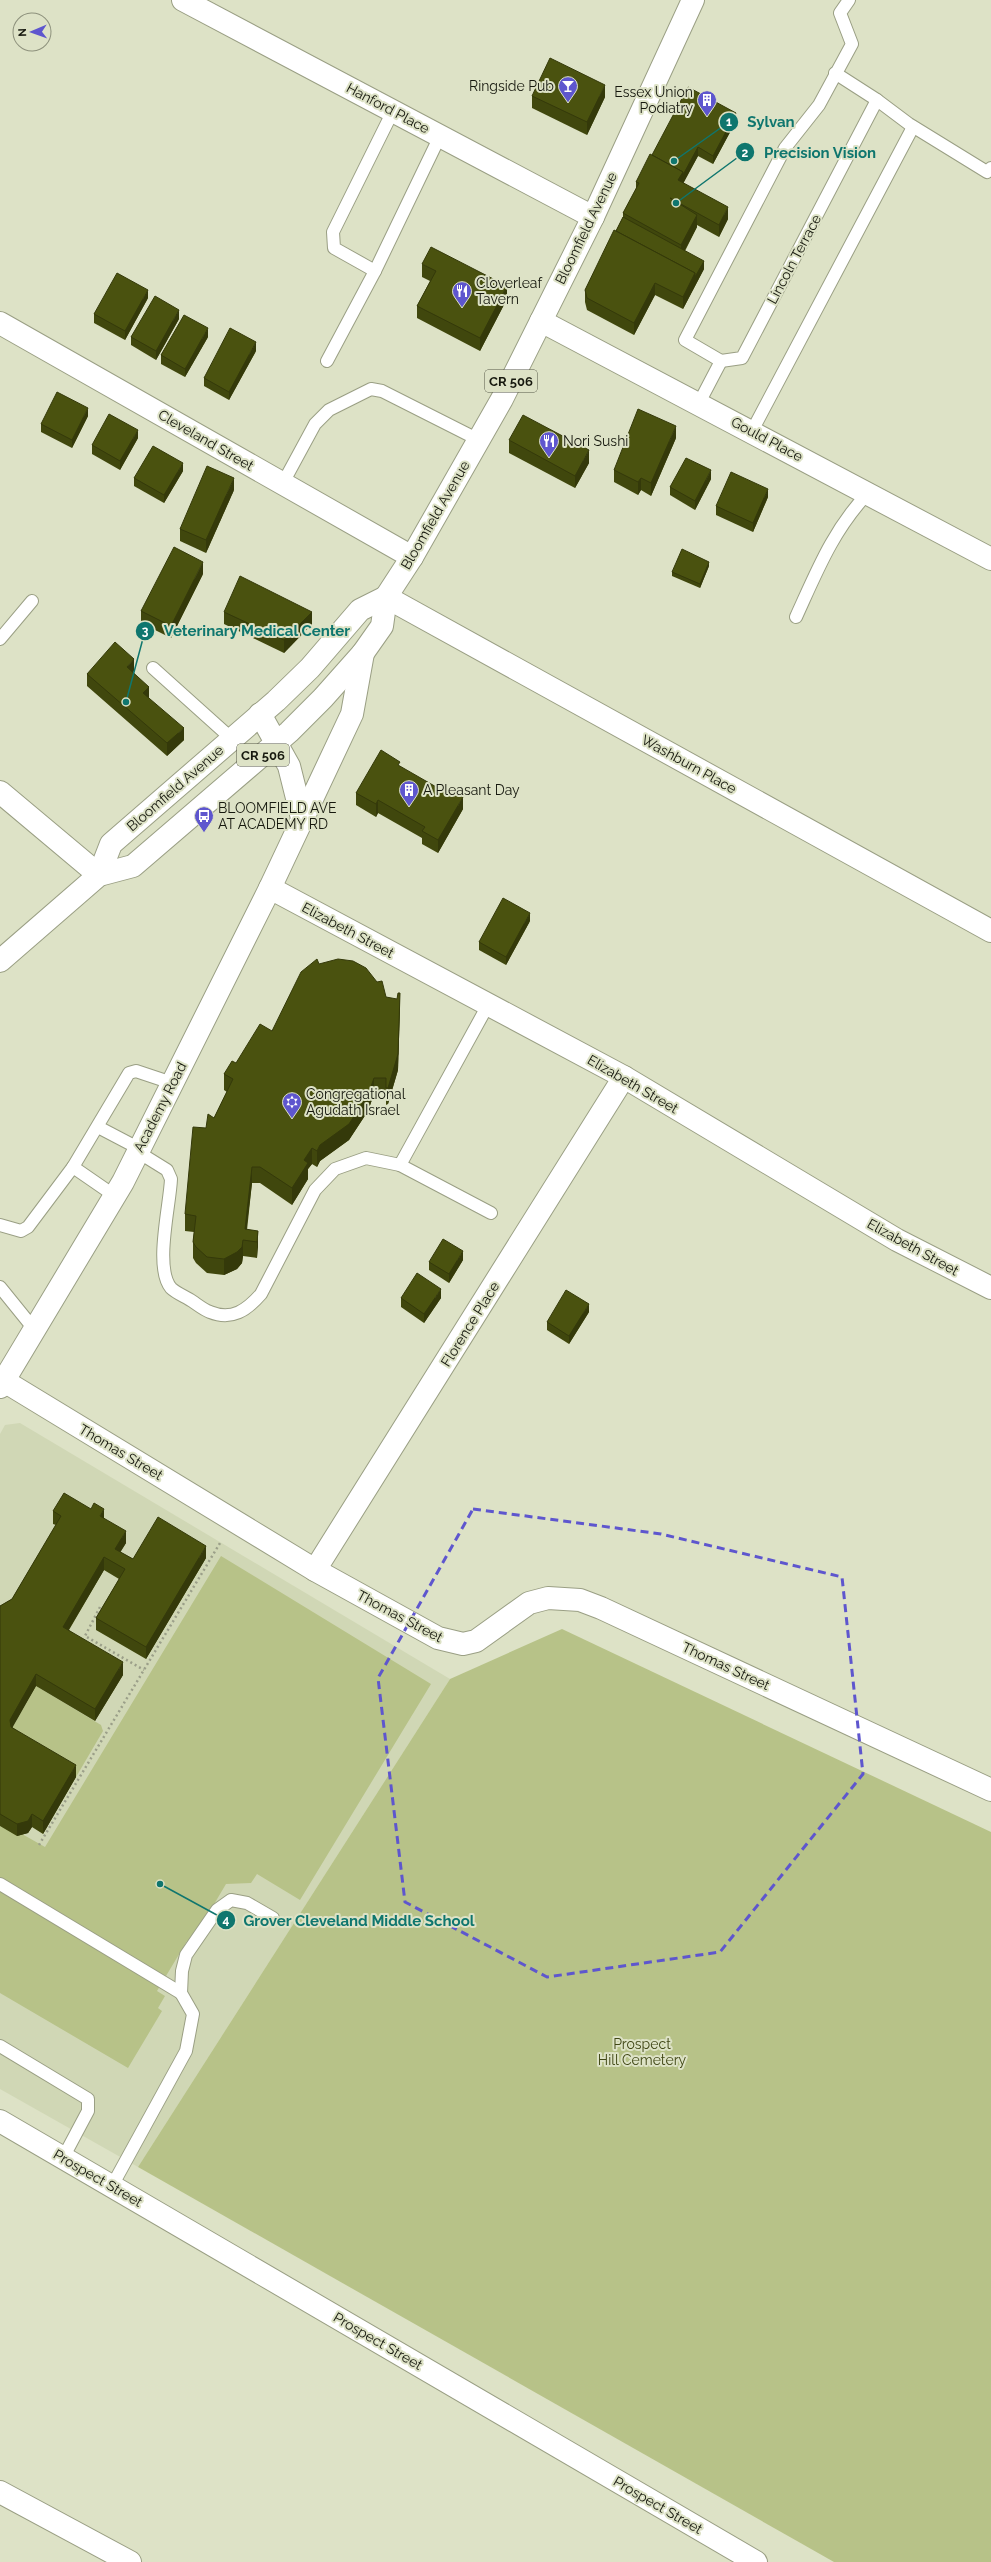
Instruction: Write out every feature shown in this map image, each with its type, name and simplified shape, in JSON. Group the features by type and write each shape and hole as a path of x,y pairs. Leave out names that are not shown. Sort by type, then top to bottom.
{"street":[{"name":"Hanford Place","path":"183,0 593,217"},
{"name":"Bloomfield Avenue","path":"0,961 99,875 132,866 276,743 323,698 363,653 382,626 386,597 412,557 479,440 541,321 593,217 693,0"},
{"name":"Gould Place","path":"541,321 752,431 991,559"},
{"name":"Cleveland Street","path":"0,322 412,557"},
{"name":"Bloomfield Avenue","path":"99,875 111,844 260,714 310,668 360,610 386,597"},
{"name":"Washburn Place","path":"386,597 991,931"},
{"name":"Academy Road","path":"2,1384 115,1196 270,888 352,714 363,653"},
{"path":"260,714 289,766 302,818"},
{"path":"0,792 99,875"},
{"name":"Elizabeth Street","path":"270,888 624,1077 897,1240 991,1288"},
{"name":"Florence Place","path":"315,1570 624,1077"},
{"name":"Thomas Street","path":"2,1384 315,1570 428,1633 463,1644 489,1634 529,1603 548,1598 580,1600 601,1608 991,1790"},
{"name":"Prospect Street","path":"0,2121 742,2558"},
{"path":"0,2492 130,2562"}],"lane":[{"path":"699,403 721,361 685,340 785,148 819,106 835,73 852,44 840,14 849,0"},
{"path":"835,73 878,100 913,127 987,172 991,168"},
{"name":"Lincoln Terrace","path":"721,361 742,358 878,100"},
{"path":"375,271 334,248 332,240 333,232 393,111"},
{"path":"752,431 913,127"},
{"path":"328,361 375,271 440,136"},
{"path":"283,483 315,424 329,410 371,389 382,391 479,440"},
{"path":"796,617 842,522 868,493"},
{"path":"0,639 32,601"},
{"path":"152,668 232,738"},
{"path":"400,1165 488,1005"},
{"path":"0,1226 21,1231 28,1227 73,1167 129,1073 136,1071 172,1083"},
{"path":"98,1127 139,1150 167,1170 171,1179 164,1249 166,1277 171,1288 208,1312 219,1315 239,1312 249,1308 261,1294 315,1190 335,1169 366,1158 400,1165 491,1213"},
{"path":"73,1167 115,1196"},
{"path":"2,1293 34,1329"},
{"path":"0,1884 181,1993 193,2014 186,2051 112,2186"},
{"path":"181,1993 182,1971 186,1956 217,1910 231,1900 247,1903 273,1918"},
{"path":"0,2046 82,2093 88,2099 89,2107 63,2158"}],"path":[{"path":"39,1844 220,1542"},
{"path":"100,1607 85,1636 144,1670"}],"highlighted area":[{"path":"473,1509 661,1534 842,1577 863,1774 720,1952 547,1977 405,1902 378,1678"}],"shaded area":[{"path":"20,1423 450,1679 138,2167 0,2089 0,1434 5,1425"}],"green space":[{"path":"221,1556 431,1684 300,1900 257,1874 251,1883 226,1884 191,1943 187,1941 157,1991 165,1996 158,2008 162,2011 128,2068 0,1993 0,1826 22,1834 45,1847"},
{"name":"Prospect Hill Cemetery","path":"562,1629 991,1832 991,2562 834,2562 138,2167 450,1679"},
{"path":"36,1686 101,1725 103,1731 76,1777 10,1732"}],"building":[{"name":"Ringside Pub","path":"550,58 605,85 587,122 532,96"},
{"path":"688,87 736,113 713,156 698,147 683,175 683,172 652,155"},
{"path":"650,154 683,172 678,180 728,207 719,225 670,198 697,215 681,245 623,213 639,183 636,182"},
{"path":"623,217 704,261 695,277 695,273 616,231"},
{"path":"614,230 695,273 683,297 655,283 634,323 587,298 585,290"},
{"name":"Cloverleaf Tavern","path":"431,247 507,286 480,338 417,306 436,271 422,264"},
{"path":"117,273 148,290 125,331 94,314"},
{"path":"155,296 179,310 156,351 131,337"},
{"path":"184,315 208,328 185,369 161,355"},
{"path":"230,328 256,342 229,392 204,378"},
{"path":"57,392 88,408 72,440 41,424"},
{"path":"638,409 676,426 651,483 641,478 638,482 614,470"},
{"path":"109,414 138,430 120,461 92,445"},
{"path":"523,415 589,450 575,476 509,440"},
{"path":"153,446 183,463 164,495 134,478"},
{"path":"686,458 711,470 695,501 670,487"},
{"path":"207,466 234,478 206,540 180,529"},
{"path":"731,472 768,489 753,523 716,506"},
{"path":"174,547 203,562 171,626 141,611"},
{"path":"682,549 709,562 700,584 672,572"},
{"path":"240,576 312,612 284,640 224,612"},
{"path":"115,642 134,659 127,667 149,687 143,693 184,728 167,743 87,674"},
{"name":"A Pleasant Day","path":"381,750 400,762 398,765 445,792 447,788 463,797 438,840 422,831 425,827 378,800 376,804 356,793"},
{"path":"503,898 530,913 506,957 479,942"},
{"name":"Congregational Agudath Israel","path":"317,959 319,964 338,959 353,961 366,968 377,982 382,981 386,997 397,999 398,993 400,993 398,1054 388,1088 386,1088 386,1078 374,1078 368,1095 349,1124 320,1145 317,1151 312,1148 304,1160 308,1163 292,1188 260,1167 252,1167 245,1229 258,1231 257,1242 243,1240 242,1247 237,1252 224,1259 207,1257 196,1247 193,1242 196,1216 185,1214 193,1127 206,1128 208,1114 214,1118 233,1079 224,1074 232,1061 236,1063 260,1024 272,1031 301,972"},
{"path":"443,1239 463,1251 449,1274 429,1262"},
{"path":"417,1273 441,1289 424,1314 401,1298"},
{"path":"566,1290 589,1304 569,1336 547,1322"},
{"path":"64,1493 91,1509 94,1503 104,1509 100,1516 126,1531 115,1549 133,1559 158,1517 206,1546 146,1647 96,1618 125,1569 104,1557 63,1627 123,1662 95,1709 36,1674 10,1720 11,1727 76,1765 43,1821 32,1814 28,1821 17,1824 0,1814 0,1606 12,1599 61,1516 53,1511"}],"place":[{"name":"Ringside Pub","path":"568,103"},
{"name":"Essex Union Podiatry","path":"707,117"},
{"name":"Sylvan","path":"674,161"},
{"name":"Precision Vision","path":"676,203"},
{"name":"Cloverleaf Tavern","path":"462,308"},
{"name":"Nori Sushi","path":"549,458"},
{"name":"Veterinary Medical Center","path":"126,702"},
{"name":"A Pleasant Day","path":"409,807"},
{"name":"BLOOMFIELD AVE AT ACADEMY RD","path":"204,833"},
{"name":"Congregational Agudath Israel","path":"292,1119"},
{"name":"Grover Cleveland Middle School","path":"160,1884"}]}
